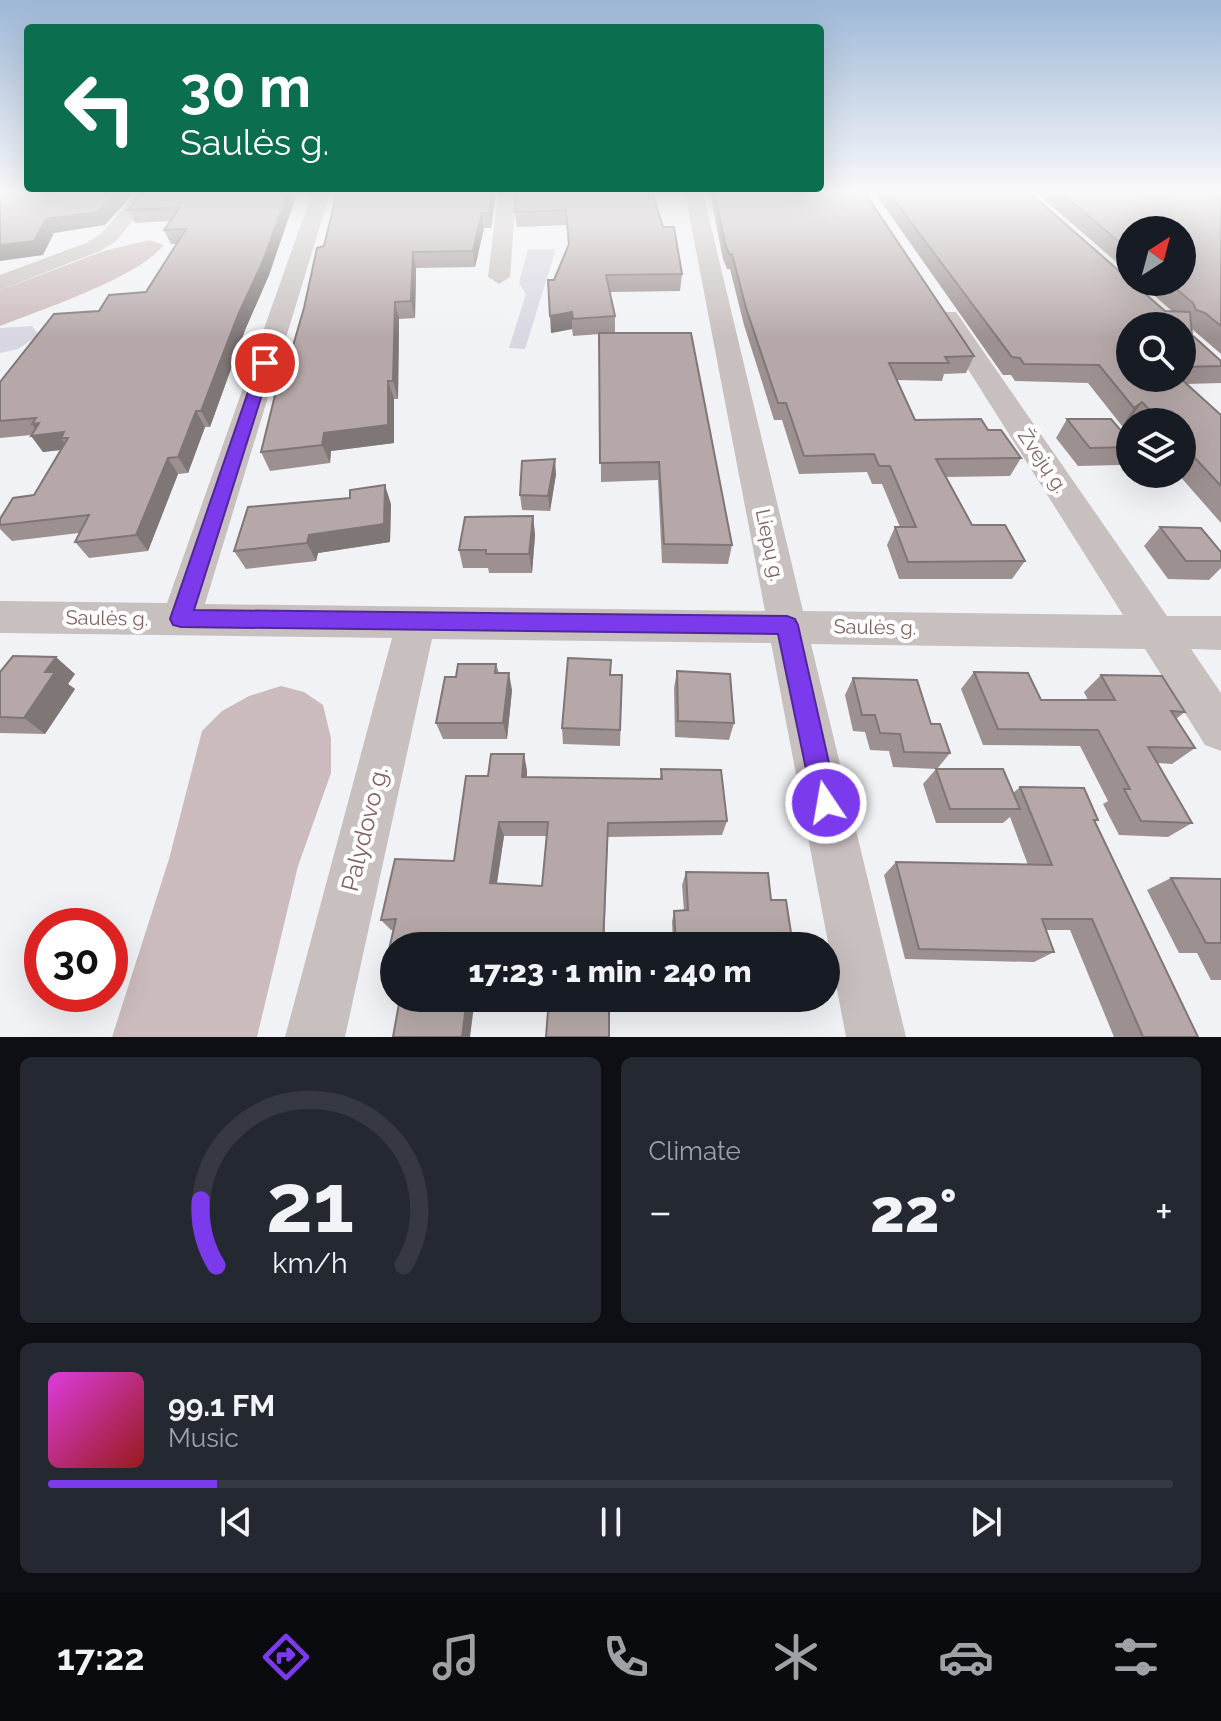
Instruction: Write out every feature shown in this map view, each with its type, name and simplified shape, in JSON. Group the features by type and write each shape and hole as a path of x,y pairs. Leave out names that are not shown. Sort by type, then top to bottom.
{"street":[{"path":"0,283 102,241"},
{"path":"181,619 305,241"},
{"path":"499,277 502,241"},
{"name":"Liepų g.","path":"704,241 876,1037"},
{"name":"Žvejų g.","path":"935,299 1221,730"},
{"name":"Saulės g.","path":"0,617 1221,633"},
{"name":"Palydovo g.","path":"315,1037 416,621"}],"shaded area":[{"path":"143,241 164,245 151,258 111,281 0,326 0,290 104,251"},
{"path":"528,249 556,249 525,349 509,348 526,294 519,283"},
{"path":"32,326 39,335 18,349 0,353 0,328"},
{"path":"281,686 304,692 323,705 331,738 331,773 298,866 257,1037 112,1037 120,1012 128,1012 128,987 169,859 202,731 222,711 249,696"}],"building":[{"path":"0,241 31,241 0,245"},
{"path":"178,241 270,241 201,411 196,411 178,457 168,458 136,535 75,542 89,515 0,525 0,519 13,498 34,495 68,438 61,438 64,432 31,436 39,423 32,424 36,418 0,421 0,382 54,314 99,311 109,295 146,292"},
{"path":"325,241 475,241 473,251 413,252 411,301 395,302 393,381 388,381 388,425 324,433 322,445 261,452 277,387 281,387 304,308 317,248 324,246"},
{"path":"569,241 676,241 682,274 606,275 615,316 573,319 572,312 550,316 548,280 554,280"},
{"path":"897,241 974,356 945,357 949,363 889,363 915,420 981,419 988,430 1001,430 1021,458 936,459 972,525 1005,525 1025,561 908,562 895,527 916,527 890,466 879,466 874,454 804,456 786,403 778,403 746,308 732,254 729,254 725,243"},
{"path":"925,241 1085,241 1116,268 1116,296 1148,296 1165,311 1190,312 1116,312 1116,386 1099,365 1024,364 1020,358 1012,357"},
{"path":"1196,241 1221,241 1221,326 1196,310 1185,296 1196,296"},
{"path":"599,333 691,333 732,545 664,544 659,462 600,463"},
{"path":"1196,339 1221,361 1221,366 1196,367"},
{"path":"1121,392 1196,392 1221,415 1221,486 1196,459 1196,408 1148,408 1142,402 1134,408"},
{"path":"1067,419 1111,419 1116,425 1116,447 1090,448"},
{"path":"555,459 548,496 520,495 522,461"},
{"path":"385,485 384,524 309,535 307,543 234,551 248,507 350,498 350,490"},
{"path":"533,516 529,554 486,554 486,550 459,550 465,517"},
{"path":"1160,527 1201,528 1221,552 1221,561 1186,561"},
{"path":"13,656 56,657 45,672 55,672 24,718 0,717 0,672"},
{"path":"568,658 611,660 610,675 622,675 620,730 562,728"},
{"path":"458,664 496,664 495,673 509,673 503,723 436,723 445,677 456,677"},
{"path":"677,671 730,674 734,723 678,721"},
{"path":"974,672 1028,673 1041,700 1115,700 1101,675 1162,676 1185,712 1171,711 1195,748 1148,747 1192,823 1141,821 1124,789 1130,789 1098,730 998,729"},
{"path":"853,678 917,680 931,724 940,724 950,753 904,752 900,734 880,733 875,715 862,715"},
{"path":"491,754 524,754 522,777 662,779 661,769 721,770 727,821 608,823 604,932 393,932 396,919 381,920 395,859 454,861 466,776 488,776","holes":["499,822 548,822 542,886 490,883"]},
{"path":"936,769 1003,769 1020,809 950,809"},
{"path":"1020,787 1084,788 1098,820 1094,820 1198,1037 1143,1037 1092,919 1042,919 1054,952 919,949 896,862 1052,865"},
{"path":"686,872 768,873 771,900 786,900 791,932 675,932 674,911 688,910"},
{"path":"1171,878 1221,879 1221,943 1206,943"},
{"path":"397,1012 465,1012 462,1037 393,1037"},
{"path":"548,1012 609,1012 609,1037 546,1037"}],"route":[{"path":"265,363 181,619 787,625 826,803"}]}
